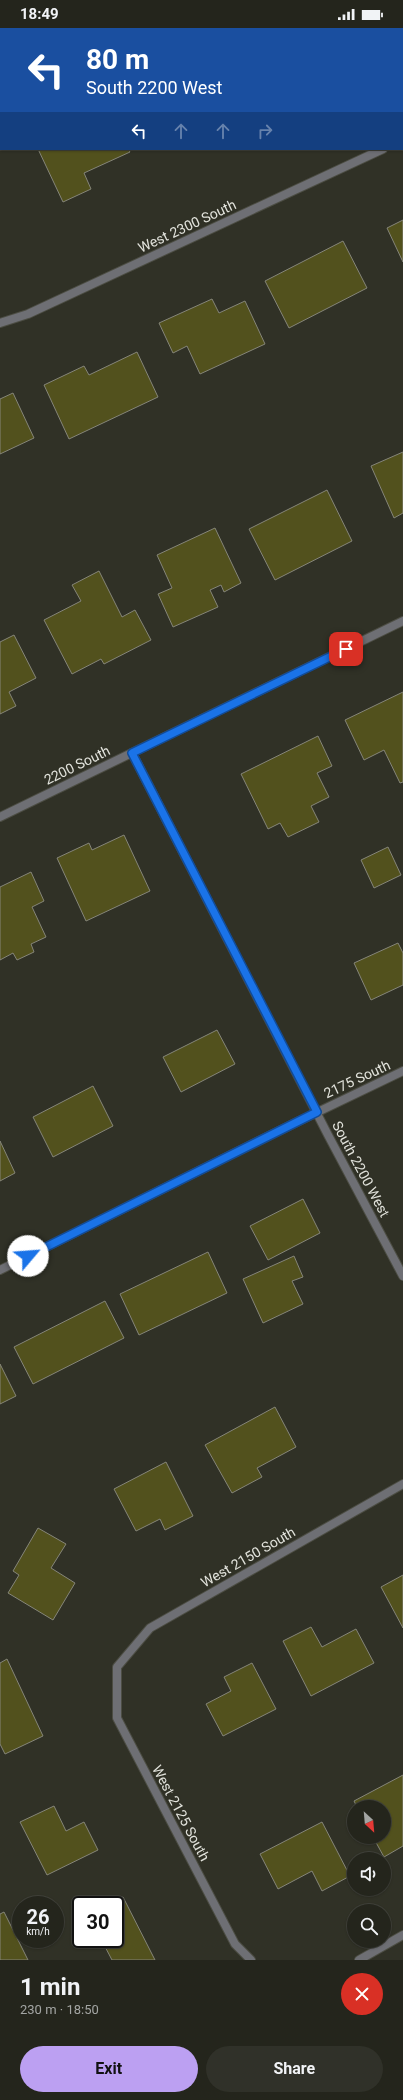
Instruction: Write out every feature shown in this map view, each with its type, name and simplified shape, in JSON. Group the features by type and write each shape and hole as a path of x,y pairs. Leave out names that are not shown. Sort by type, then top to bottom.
{"street":[{"name":"West 2300 South","path":"0,323 28,314 381,150"},
{"name":"2200 South","path":"0,817 403,621"},
{"name":"South 2200 West","path":"132,753 403,1276"},
{"name":"2175 South","path":"0,1270 317,1112 403,1071"},
{"name":"West 2150 South","path":"117,1667 150,1628 403,1484"},
{"name":"West 2125 South","path":"117,1667 117,1718 235,1944 251,1960"},
{"path":"359,1960 403,1935"}],"building":[{"path":"38,150 129,150 130,152 84,173 91,189 63,202"},
{"path":"403,220 403,262 387,228"},
{"path":"343,241 367,288 289,328 265,281"},
{"path":"212,299 219,313 245,301 265,344 200,374 187,346 173,353 159,323"},
{"path":"137,352 158,397 69,439 44,385 84,366 89,375"},
{"path":"13,393 34,438 0,454 0,399"},
{"path":"403,452 403,513 394,518 371,466"},
{"path":"327,490 352,541 275,580 249,529"},
{"path":"215,528 241,583 224,592 221,585 210,590 218,607 173,627 158,594 172,588 157,555"},
{"path":"99,571 122,617 135,610 151,640 104,664 101,659 72,674 44,620 81,601 72,585"},
{"path":"14,635 36,678 9,692 16,706 0,714 0,642"},
{"path":"403,692 403,782 400,783 384,750 364,760 345,720"},
{"path":"318,736 332,766 317,773 329,797 311,806 319,822 288,837 280,823 268,829 241,774"},
{"path":"124,835 150,891 86,921 57,858 89,843 92,850"},
{"path":"388,847 401,875 374,888 361,860"},
{"path":"31,872 44,901 32,907 46,937 31,944 34,952 17,960 13,953 0,960 0,887"},
{"path":"398,943 403,953 403,985 371,1000 354,963"},
{"path":"217,1030 235,1064 181,1092 163,1057"},
{"path":"93,1086 113,1126 53,1157 33,1117"},
{"path":"0,1141 15,1173 0,1181"},
{"path":"303,1199 320,1233 268,1260 250,1226"},
{"path":"208,1252 227,1293 139,1335 120,1294"},
{"path":"294,1256 303,1277 292,1281 303,1304 263,1323 243,1279"},
{"path":"105,1301 124,1338 33,1384 14,1347"},
{"path":"0,1364 16,1396 0,1404"},
{"path":"275,1407 296,1447 257,1468 262,1477 232,1493 205,1445"},
{"path":"166,1462 193,1516 165,1530 160,1519 136,1531 114,1489"},
{"path":"38,1528 66,1544 51,1568 75,1583 53,1620 8,1593 19,1575 13,1571"},
{"path":"403,1575 403,1628 381,1587"},
{"path":"311,1627 322,1647 356,1629 374,1663 311,1696 283,1641"},
{"path":"7,1659 43,1736 5,1754 0,1744 0,1663"},
{"path":"252,1663 276,1709 223,1736 206,1704 231,1691 224,1677"},
{"path":"403,1775 403,1846 391,1853 381,1852 377,1844 391,1844 391,1800 356,1800"},
{"path":"54,1806 66,1831 84,1822 98,1850 47,1875 20,1822"},
{"path":"322,1822 347,1870 347,1878 322,1891 312,1871 278,1889 260,1854"},
{"path":"124,1899 155,1960 112,1960 106,1948 124,1948"},
{"path":"4,1912 12,1928 12,1948 22,1948 28,1960 0,1960 0,1914"}],"route":[{"path":"28,1256 317,1112 132,753 346,649"}]}
